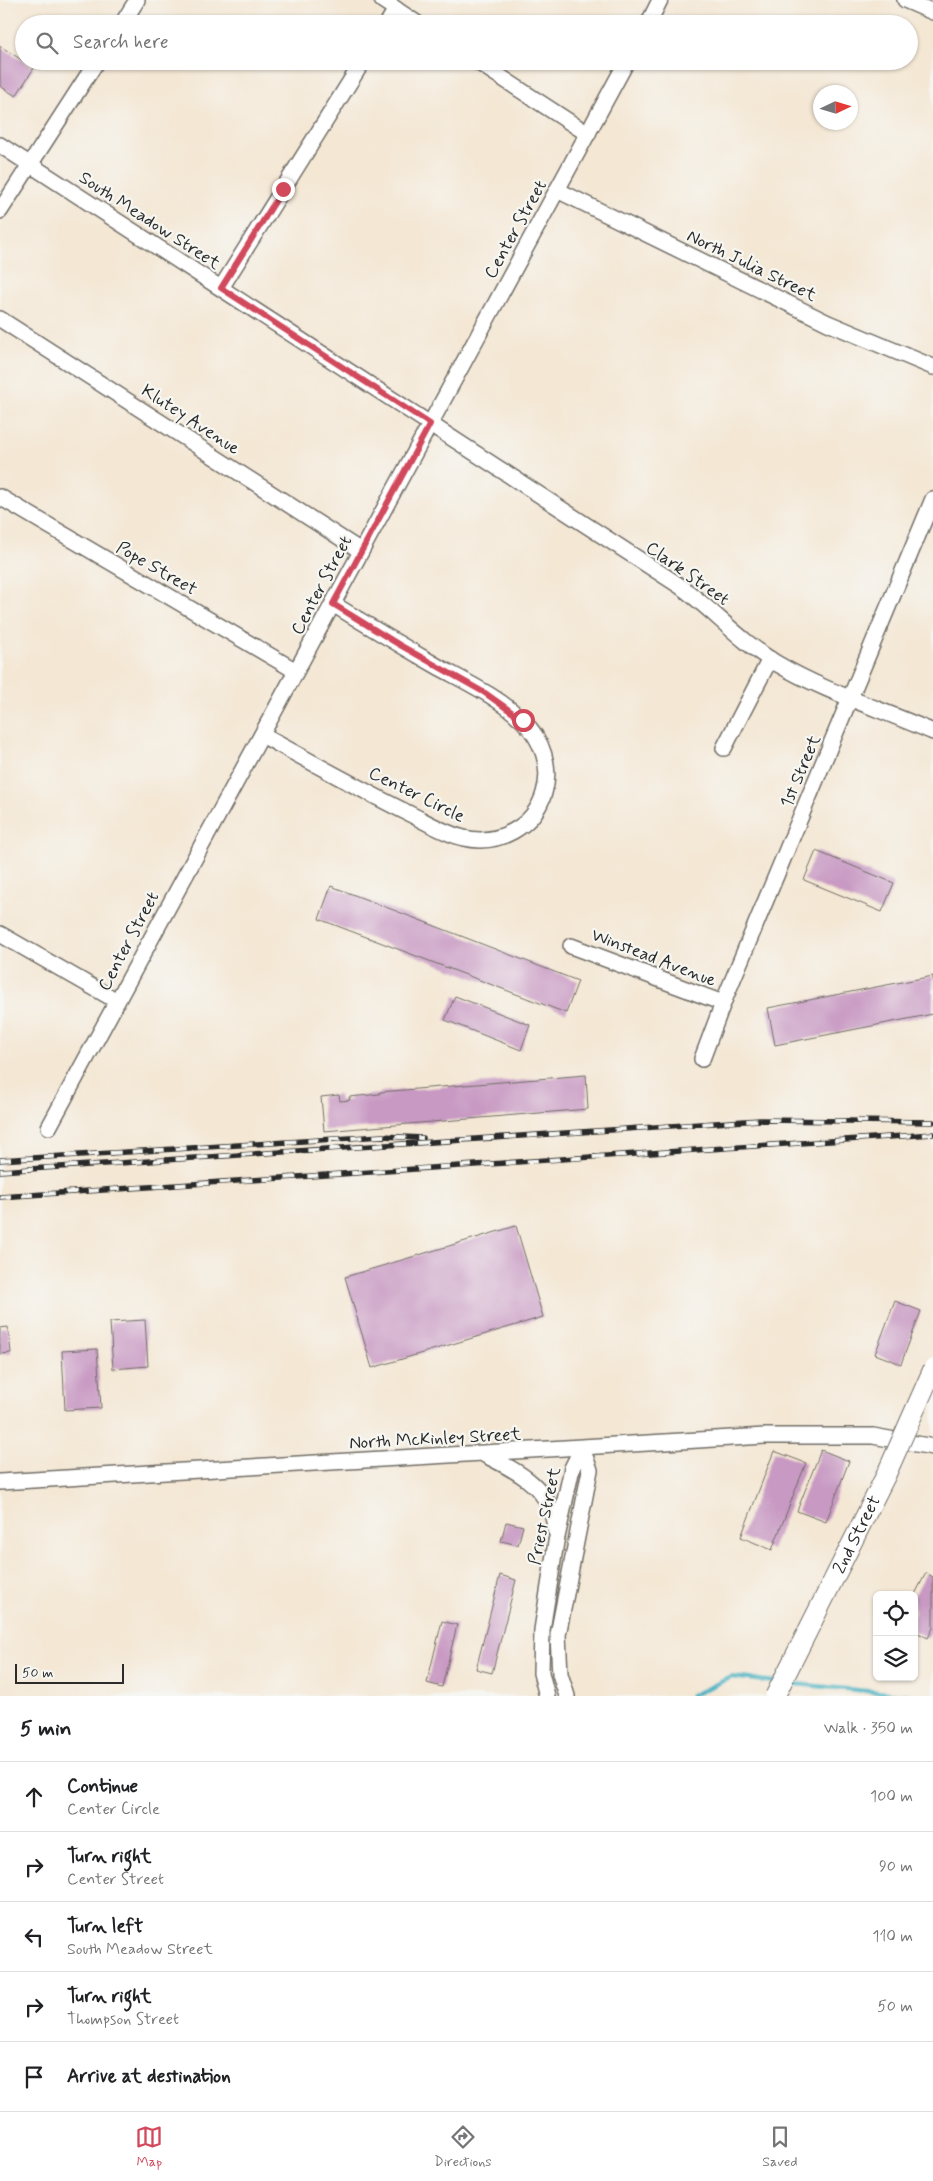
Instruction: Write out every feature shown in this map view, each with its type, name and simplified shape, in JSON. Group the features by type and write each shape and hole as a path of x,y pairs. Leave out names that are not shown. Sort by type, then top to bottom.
{"main road":[{"name":"2nd Street","path":"775,1696 886,1475 933,1369"}],"street":[{"path":"128,15 137,0"},
{"path":"382,0 405,15"},
{"path":"652,15 660,0"},
{"path":"906,0 933,12"},
{"path":"392,15 396,9"},
{"path":"0,211 92,70"},
{"path":"221,288 357,70"},
{"path":"490,70 588,134"},
{"name":"Center Street","path":"49,1127 622,70"},
{"name":"South Meadow Street","path":"0,145 430,424"},
{"name":"North Julia Street","path":"557,190 828,323 933,367"},
{"name":"Klutey Avenue","path":"0,319 361,552"},
{"name":"Clark Street","path":"430,424 522,486 680,586 770,659 851,698 933,732"},
{"name":"Pope Street","path":"0,497 296,672"},
{"name":"1st Street","path":"702,1059 723,1003 933,499"},
{"name":"Center Circle","path":"262,735 391,805 464,838 492,839 506,835 530,819 538,807 547,781 544,755 536,737 523,720 485,693 398,644 333,604"},
{"path":"724,748 770,659"},
{"path":"0,934 117,1002"},
{"name":"Winstead Avenue","path":"571,946 723,1003"},
{"name":"North McKinley Street","path":"0,1482 766,1436 873,1436 933,1447"},
{"name":"Priest Street","path":"546,1696 541,1672 540,1652 556,1542 572,1468 582,1448"},
{"name":"Priest Street","path":"567,1696 560,1674 558,1635 590,1470 582,1448"},
{"path":"483,1454 526,1478 545,1496 552,1510 556,1542"}],"building":[{"path":"0,46 15,56 15,70 33,70 16,96 0,86"},
{"path":"816,851 894,883 882,912 804,880"},
{"path":"331,886 578,981 566,1013 319,919"},
{"path":"933,976 933,1014 775,1045 768,1008"},
{"path":"455,996 530,1025 521,1050 445,1020"},
{"path":"586,1075 588,1109 324,1131 321,1097 339,1095 340,1101 350,1100 349,1097 380,1094 380,1092"},
{"path":"516,1226 543,1317 372,1368 345,1277"},
{"path":"895,1301 921,1311 901,1364 875,1354"},
{"path":"145,1320 148,1366 113,1369 110,1322"},
{"path":"8,1327 11,1353 0,1354 0,1328"},
{"path":"97,1349 101,1408 65,1410 62,1351"},
{"path":"821,1450 849,1461 826,1522 797,1511"},
{"path":"774,1451 806,1463 772,1550 741,1537"},
{"path":"506,1522 523,1526 518,1545 501,1541"},
{"path":"926,1573 933,1577 933,1628 928,1638 918,1633 917,1591"},
{"path":"500,1575 516,1580 492,1673 476,1669"},
{"path":"442,1621 457,1625 442,1687 427,1683"}],"waterway":[{"path":"691,1696 731,1677 776,1682"},
{"path":"786,1683 917,1696"}],"railway":[{"path":"0,1171 760,1120 933,1122"},
{"path":"0,1197 933,1134"},
{"path":"0,1160 382,1136 423,1138"}],"route":[{"path":"283,189 221,288 430,424 333,604 398,644 485,693 523,720"}]}
